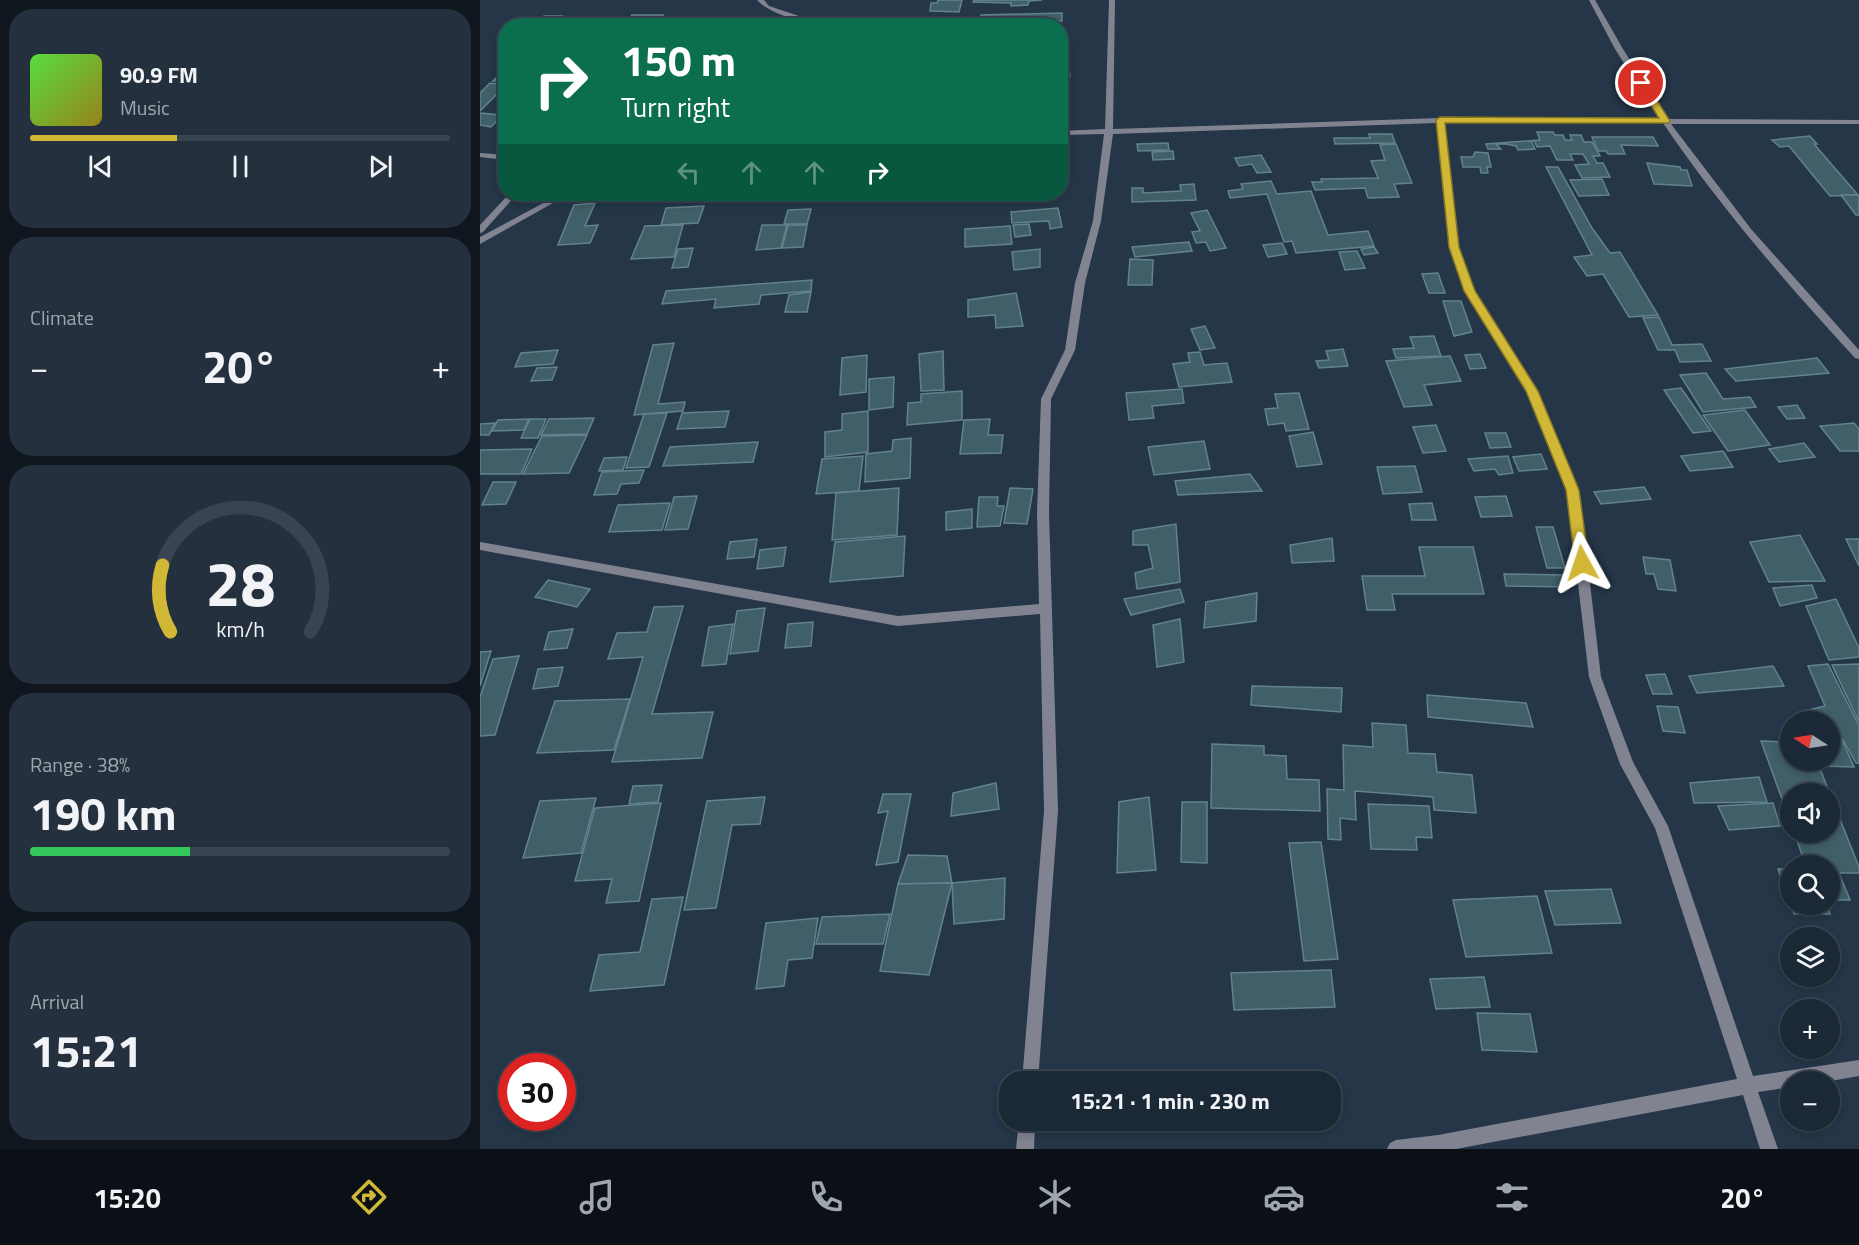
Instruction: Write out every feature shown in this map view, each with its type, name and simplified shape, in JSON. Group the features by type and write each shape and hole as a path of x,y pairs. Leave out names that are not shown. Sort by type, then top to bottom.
{"street":[{"path":"760,0 767,8 800,18"},
{"path":"1031,1071 1051,811 1044,609 1046,399 1070,350 1080,284 1097,220 1109,130 1112,0"},
{"path":"1592,0 1606,27 1665,121 1705,177 1776,267 1859,357"},
{"path":"1440,120 1454,247 1470,291 1532,391 1573,490 1595,677 1627,764 1661,826 1750,1085 1769,1149"},
{"path":"1068,133 1109,130 1440,120 1859,122"},
{"path":"480,155 498,157"},
{"path":"480,230 507,201"},
{"path":"480,241 552,201"},
{"path":"480,546 898,621 1044,609"},
{"path":"1396,1149 1438,1144 1750,1085 1859,1068"},
{"path":"1025,1149 1026,1131"}],"building":[{"path":"938,0 962,0 959,12 930,11 931,3 937,3"},
{"path":"974,0 1042,0 1029,1 1028,5 1011,6 1011,3 973,2"},
{"path":"1062,13 1062,18 981,18 981,15"},
{"path":"632,15 663,15 661,18 630,18"},
{"path":"544,16 562,16 560,18 542,18"},
{"path":"490,83 498,84 498,93 480,111 480,93"},
{"path":"480,113 498,115 498,119 491,127 480,125"},
{"path":"1537,132 1553,132 1555,135 1563,135 1565,140 1572,140 1570,135 1581,135 1584,142 1592,142 1600,156 1593,156 1597,163 1603,163 1610,177 1582,178 1575,165 1589,164 1583,154 1570,154 1573,160 1557,160 1550,146 1537,147 1534,141 1531,141 1535,149 1518,150 1516,146 1496,144 1501,149 1488,149 1486,144 1540,140"},
{"path":"1369,134 1392,134 1395,143 1335,144 1334,138 1370,138"},
{"path":"1810,136 1817,144 1814,144 1858,195 1830,196 1789,146 1780,147 1772,140"},
{"path":"1592,137 1653,137 1658,146 1621,145 1625,154 1608,154 1606,151 1598,151"},
{"path":"1168,143 1169,150 1138,151 1137,144"},
{"path":"1396,144 1412,183 1394,184 1399,197 1368,198 1365,188 1315,190 1312,182 1322,182 1321,179 1378,178 1371,161 1385,160 1380,145"},
{"path":"1173,151 1174,159 1153,160 1152,152"},
{"path":"1475,152 1488,153 1491,167 1487,167 1488,173 1481,173 1480,167 1463,167 1461,157 1473,157"},
{"path":"1261,155 1271,172 1257,173 1252,164 1239,166 1235,158"},
{"path":"1647,163 1687,170 1692,186 1654,184"},
{"path":"1546,167 1558,167 1592,228 1610,253 1620,252 1658,315 1629,317 1603,274 1587,276 1574,257 1592,255"},
{"path":"1602,179 1609,195 1579,196 1570,180"},
{"path":"1271,181 1277,194 1311,191 1328,235 1368,231 1374,246 1296,253 1292,241 1284,242 1267,194 1230,198 1228,191 1243,189 1241,184"},
{"path":"1194,184 1196,200 1132,202 1132,188 1143,188 1143,193 1181,191 1180,185"},
{"path":"1841,195 1859,195 1859,215 1856,215"},
{"path":"595,203 585,226 598,225 590,243 558,245 574,205"},
{"path":"704,206 698,223 661,225 666,208"},
{"path":"1058,208 1062,227 1050,229 1049,221 1012,223 1011,212"},
{"path":"811,209 807,224 784,224 788,210"},
{"path":"1207,210 1226,248 1210,251 1206,242 1196,243 1192,232 1200,231 1191,213"},
{"path":"1029,224 1031,235 1015,237 1013,225"},
{"path":"683,225 674,257 631,259 645,226"},
{"path":"762,225 787,225 781,248 756,250"},
{"path":"788,225 807,225 803,247 782,248"},
{"path":"1010,226 1012,244 965,247 965,229"},
{"path":"1189,242 1192,251 1135,257 1132,247"},
{"path":"1282,243 1287,254 1268,257 1263,245"},
{"path":"1374,247 1378,253 1364,255 1361,249"},
{"path":"693,248 688,267 672,268 678,249"},
{"path":"1040,249 1040,267 1014,270 1012,252"},
{"path":"1357,251 1365,268 1345,270 1339,252"},
{"path":"1130,259 1153,260 1152,285 1128,285"},
{"path":"1438,273 1445,293 1429,293 1422,274"},
{"path":"812,280 811,291 761,295 759,304 714,308 716,299 662,304 666,291"},
{"path":"811,292 807,312 785,312 789,295"},
{"path":"1016,293 1023,326 996,328 995,315 968,317 968,300"},
{"path":"1443,301 1461,301 1472,332 1454,336"},
{"path":"1659,317 1672,345 1702,344 1711,361 1680,362 1675,350 1658,350 1643,318"},
{"path":"1205,326 1215,348 1200,350 1191,329"},
{"path":"1434,336 1441,356 1396,358 1393,349 1414,348 1410,337"},
{"path":"674,343 658,404 685,402 683,411 634,415 653,345"},
{"path":"1343,349 1348,366 1319,368 1316,361 1329,360 1326,351"},
{"path":"558,350 553,364 515,367 521,353"},
{"path":"943,351 944,390 921,391 919,354"},
{"path":"1200,352 1204,365 1227,363 1232,382 1179,387 1173,364 1190,362 1188,353"},
{"path":"1480,354 1486,368 1470,369 1465,355"},
{"path":"867,355 866,392 840,395 842,358"},
{"path":"1450,356 1461,381 1424,385 1432,405 1404,407 1386,361"},
{"path":"1817,358 1829,373 1736,381 1725,369"},
{"path":"557,367 552,380 531,381 537,368"},
{"path":"1706,373 1723,399 1750,397 1756,407 1703,412 1680,375"},
{"path":"894,377 893,407 869,410 869,379"},
{"path":"1681,388 1711,431 1693,433 1664,390"},
{"path":"1182,389 1184,403 1152,406 1154,418 1129,420 1126,393"},
{"path":"962,391 962,420 907,425 908,403 921,402 921,394"},
{"path":"1299,393 1309,429 1286,431 1284,423 1268,425 1265,409 1278,408 1275,394"},
{"path":"1797,405 1805,418 1787,419 1778,407"},
{"path":"1745,410 1770,445 1728,451 1703,415"},
{"path":"729,411 725,427 677,429 682,413"},
{"path":"868,411 868,452 825,457 825,432 842,430 842,414"},
{"path":"667,413 649,467 626,468 644,414"},
{"path":"594,418 587,434 541,435 549,419"},
{"path":"529,419 524,430 492,431 498,420"},
{"path":"530,419 546,419 538,438 521,438"},
{"path":"990,419 988,435 1003,435 1001,453 960,454 964,420"},
{"path":"495,423 489,435 480,435 480,424"},
{"path":"1854,423 1859,429 1859,451 1840,451 1820,426"},
{"path":"1436,425 1446,451 1423,453 1413,427"},
{"path":"1313,432 1322,464 1297,467 1289,436"},
{"path":"1485,433 1506,433 1511,447 1490,448"},
{"path":"587,435 569,473 523,474 542,436"},
{"path":"911,438 910,478 865,482 866,454 892,451 893,440"},
{"path":"1204,441 1210,469 1154,475 1148,447"},
{"path":"758,442 753,462 663,466 670,447"},
{"path":"1804,443 1815,457 1779,462 1769,449"},
{"path":"532,449 521,474 480,474 480,450"},
{"path":"1723,451 1733,467 1690,471 1681,456"},
{"path":"1541,454 1547,469 1519,471 1513,457"},
{"path":"863,456 859,491 816,494 822,459"},
{"path":"1508,456 1513,473 1499,475 1495,469 1474,471 1468,459"},
{"path":"627,457 623,470 599,471 604,458"},
{"path":"1415,466 1422,492 1383,494 1377,467"},
{"path":"644,470 639,483 621,484 617,494 594,495 602,472"},
{"path":"1250,474 1262,491 1178,495 1175,481"},
{"path":"493,482 516,482 506,504 482,505"},
{"path":"1644,487 1651,499 1601,504 1594,492"},
{"path":"899,488 897,535 832,540 836,493"},
{"path":"1010,488 1033,489 1027,524 1004,523"},
{"path":"697,496 688,529 665,530 674,497"},
{"path":"1506,496 1512,516 1481,517 1475,497"},
{"path":"979,497 998,497 997,506 1004,506 1000,526 977,527"},
{"path":"670,503 662,530 609,532 618,505"},
{"path":"1432,503 1436,520 1412,520 1409,504"},
{"path":"972,509 972,528 946,530 946,512"},
{"path":"1176,524 1180,582 1137,589 1135,573 1153,568 1148,545 1133,545 1133,531"},
{"path":"1536,527 1553,527 1565,568 1547,568"},
{"path":"1800,535 1825,581 1769,582 1750,542"},
{"path":"905,536 903,576 830,582 835,542"},
{"path":"1332,538 1334,561 1292,563 1290,545"},
{"path":"757,539 754,557 727,559 730,542"},
{"path":"1846,539 1859,539 1859,566"},
{"path":"786,547 783,566 757,569 760,550"},
{"path":"1419,547 1473,547 1484,594 1392,594 1395,610 1367,610 1362,576 1425,576"},
{"path":"1643,557 1670,560 1676,591 1658,589 1654,574 1646,574"},
{"path":"1504,574 1565,575 1568,587 1506,586"},
{"path":"548,580 590,589 577,607 535,597"},
{"path":"1812,585 1817,598 1780,606 1773,588"},
{"path":"1180,589 1184,602 1131,615 1124,599"},
{"path":"1257,593 1256,621 1204,628 1206,602"},
{"path":"1836,599 1859,648 1859,657 1829,660 1806,606"},
{"path":"683,606 652,714 713,712 702,758 612,762 643,657 608,659 617,633 647,632 654,607"},
{"path":"765,608 758,651 730,654 737,611"},
{"path":"1180,619 1184,662 1157,667 1153,625"},
{"path":"813,622 811,646 785,648 788,624"},
{"path":"733,624 726,664 702,666 709,627"},
{"path":"573,629 567,648 544,650 549,632"},
{"path":"491,651 480,686 480,652"},
{"path":"519,656 495,735 480,736 480,697 493,659"},
{"path":"1828,664 1859,726 1859,763 1856,763 1843,740 1840,740 1840,711 1805,711 1825,706 1808,666"},
{"path":"1859,664 1859,722 1832,665"},
{"path":"1773,666 1784,686 1697,693 1689,676"},
{"path":"563,667 558,686 533,689 538,669"},
{"path":"1665,674 1672,694 1653,694 1646,675"},
{"path":"1252,686 1342,688 1341,712 1251,705"},
{"path":"1427,695 1526,703 1533,727 1428,717"},
{"path":"630,699 614,750 537,753 555,701"},
{"path":"1657,706 1678,707 1685,733 1663,731"},
{"path":"1372,723 1406,725 1408,753 1435,754 1437,772 1472,775 1476,813 1434,810 1433,797 1355,791 1356,820 1340,818 1341,840 1328,839 1327,789 1344,790 1343,745 1373,747"},
{"path":"1761,741 1780,742 1780,771 1821,771 1826,783 1780,783 1780,794"},
{"path":"1840,742 1843,742 1854,767 1840,767"},
{"path":"1212,744 1264,746 1264,755 1286,756 1287,779 1319,780 1320,811 1211,808"},
{"path":"1759,777 1767,802 1694,803 1690,783"},
{"path":"996,783 999,809 951,816 953,793"},
{"path":"662,785 658,802 629,804 633,786"},
{"path":"883,794 911,794 898,862 876,865 888,811 878,813"},
{"path":"765,797 760,824 732,825 716,908 684,910 707,801"},
{"path":"1149,797 1156,870 1117,873 1119,802"},
{"path":"596,798 581,853 523,858 540,801"},
{"path":"1182,802 1207,802 1207,863 1181,862"},
{"path":"661,803 639,901 606,903 612,879 575,881 595,808"},
{"path":"1773,803 1780,826 1729,830 1718,806"},
{"path":"1368,804 1429,806 1432,838 1416,837 1417,850 1371,849"},
{"path":"1840,819 1859,867 1859,873 1840,873 1840,855 1802,855 1798,843 1840,843"},
{"path":"1321,842 1338,959 1304,961 1289,843"},
{"path":"908,855 947,856 952,883 898,884"},
{"path":"1840,875 1850,900 1840,900"},
{"path":"1005,878 1004,919 954,924 952,883"},
{"path":"952,883 929,975 880,971 898,884"},
{"path":"1611,889 1621,923 1555,925 1545,891"},
{"path":"1537,896 1552,953 1466,957 1453,900"},
{"path":"683,897 664,985 590,991 599,955 640,952 652,899"},
{"path":"890,914 883,944 816,944 822,917"},
{"path":"818,918 812,958 788,960 784,986 756,989 766,923"},
{"path":"1331,970 1335,1007 1234,1010 1231,973"},
{"path":"1484,977 1490,1007 1436,1009 1430,979"},
{"path":"1477,1013 1530,1014 1537,1052 1482,1050"}],"route":[{"path":"1582,563 1573,490 1532,391 1470,291 1454,247 1440,120 1665,121 1641,83"}]}
